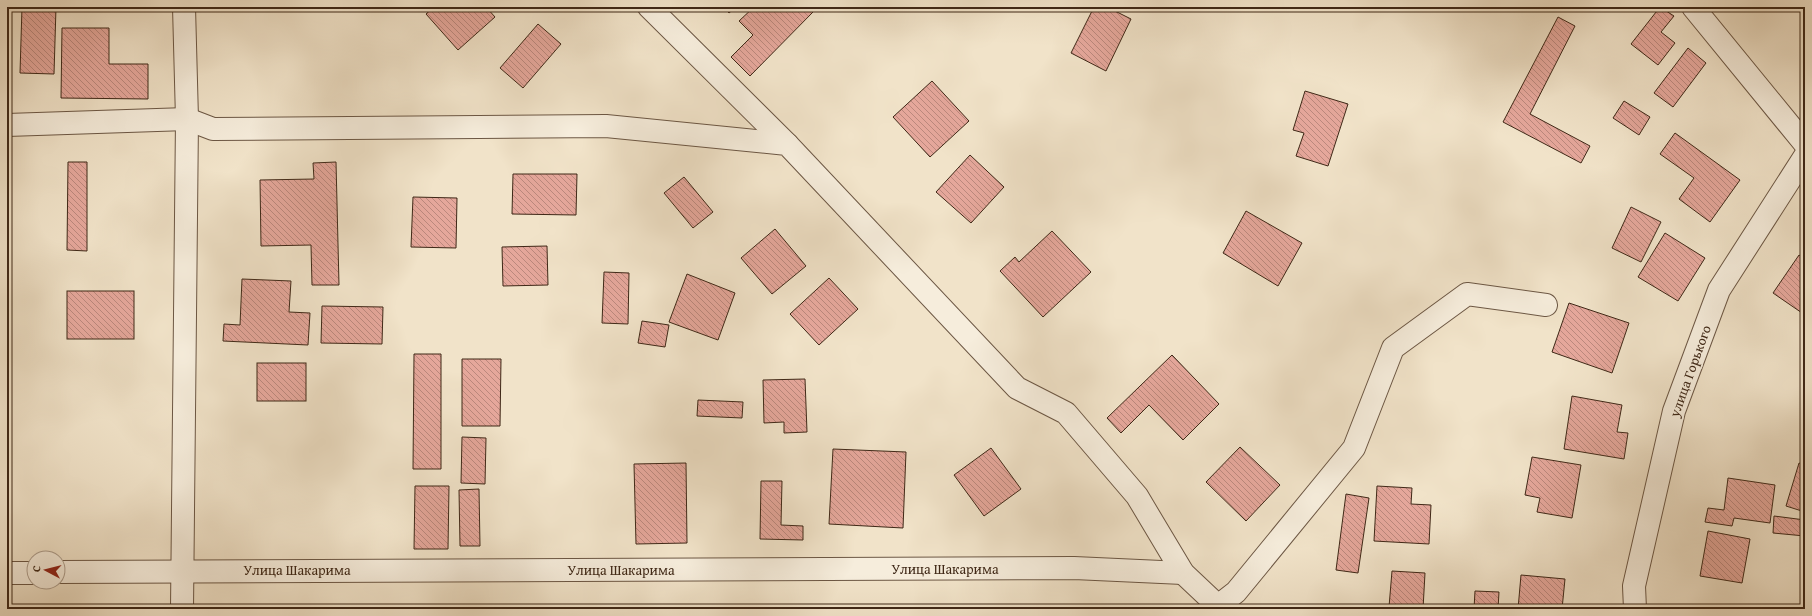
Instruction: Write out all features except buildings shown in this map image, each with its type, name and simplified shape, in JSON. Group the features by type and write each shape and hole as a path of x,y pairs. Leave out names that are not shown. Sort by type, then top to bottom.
{"street":[{"path":"182,609 187,119 184,7"},
{"path":"648,7 787,144 1017,388 1066,413 1137,496 1183,573 1219,608 1236,592 1354,448 1393,348 1467,294 1546,305"},
{"path":"1693,7 1805,144"},
{"path":"7,124 187,119 213,129 606,126 787,144"},
{"name":"улица Горького","path":"1635,609 1634,586 1674,411 1720,290 1805,156"},
{"name":"Улица Шакарима","path":"66,572 1074,568 1183,573"},
{"path":"7,573 26,573"}]}
